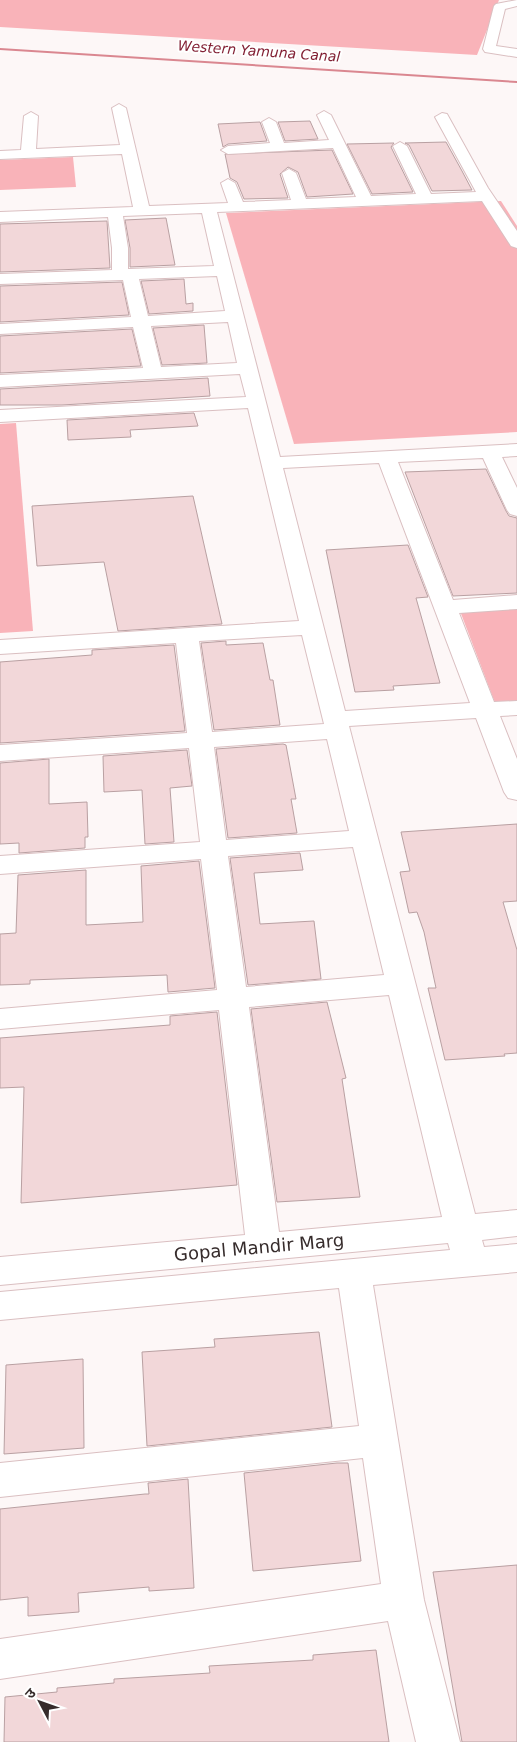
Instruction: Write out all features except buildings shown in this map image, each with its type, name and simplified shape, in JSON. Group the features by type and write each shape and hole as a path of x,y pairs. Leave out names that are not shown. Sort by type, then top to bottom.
{"street":[{"path":"517,3 500,6 490,36 489,49 517,53"},
{"path":"490,36 508,37"},
{"path":"119,108 142,211"},
{"path":"324,115 336,144 366,202"},
{"path":"28,154 31,116"},
{"path":"442,117 486,196 517,243"},
{"path":"269,122 278,147"},
{"path":"228,150 336,144"},
{"path":"400,146 426,199"},
{"path":"0,156 128,149"},
{"path":"289,174 300,204"},
{"path":"228,183 237,207"},
{"path":"0,217 33,208 115,212 486,196"},
{"path":"208,208 470,1262"},
{"path":"115,212 125,275 140,321 152,373"},
{"path":"0,279 224,271"},
{"path":"0,329 235,316"},
{"path":"0,381 248,368"},
{"path":"0,416 257,402"},
{"path":"272,463 517,450"},
{"path":"490,452 517,510"},
{"path":"386,456 487,710 517,792"},
{"path":"446,607 517,602"},
{"path":"0,647 312,627"},
{"path":"188,635 264,1246"},
{"path":"0,753 200,740 517,708"},
{"path":"0,865 365,838"},
{"path":"0,1019 401,984"},
{"name":"Gopal Mandir Marg","path":"0,1271 462,1228 515,1230"},
{"path":"0,1306 517,1258"},
{"path":"354,1273 404,1600 438,1742"},
{"path":"0,1480 380,1440"},
{"path":"0,1659 404,1600"}],"shaded area":[{"path":"0,0 499,0 477,55 0,27"},
{"path":"73,157 76,187 0,190 0,160"},
{"path":"501,201 517,226 517,432 294,444 226,213"},
{"path":"16,423 33,631 0,633 0,424"},
{"path":"517,607 517,702 495,703 460,611"}],"waterway":[{"name":"Western Yamuna Canal","path":"0,49 517,82"}]}
